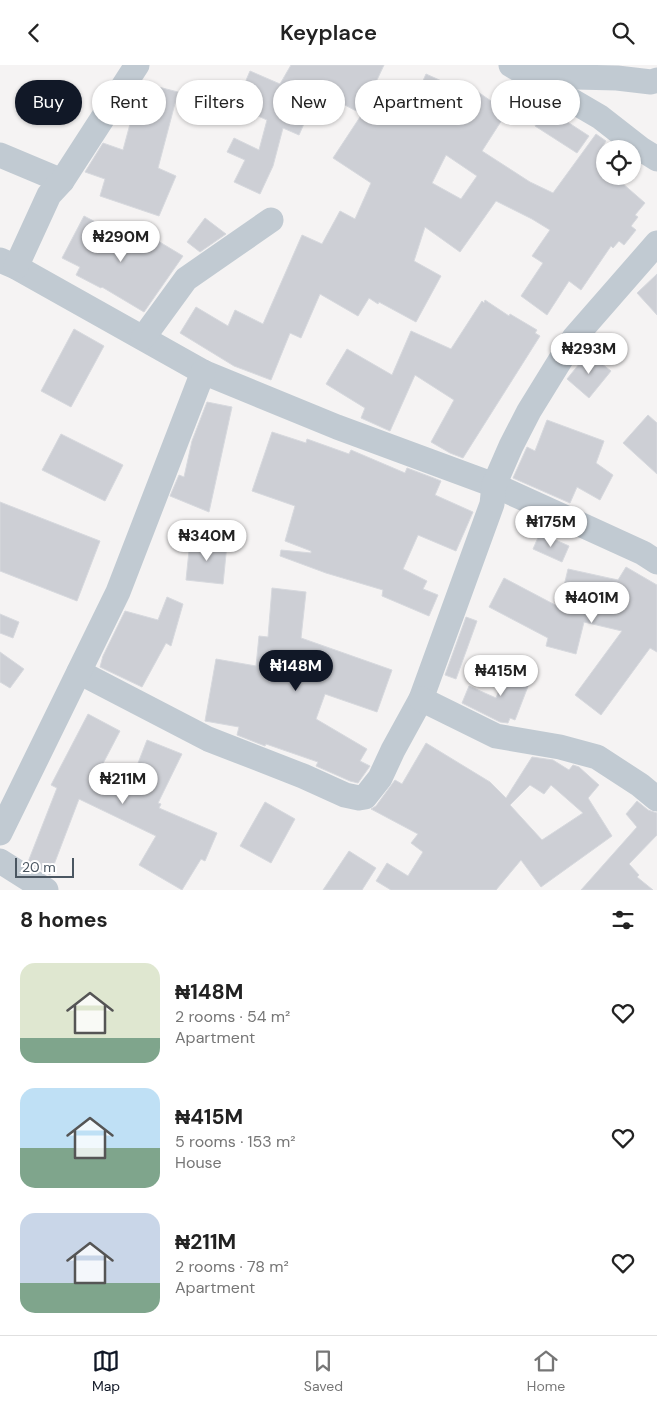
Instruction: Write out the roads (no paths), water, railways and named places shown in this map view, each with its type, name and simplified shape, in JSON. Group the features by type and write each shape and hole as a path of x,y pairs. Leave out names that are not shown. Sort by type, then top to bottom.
{"street":[{"path":"136,65 62,181 49,195 8,264 203,372 337,427 494,485 643,553 657,562"},
{"path":"520,71 652,82 657,79"},
{"path":"520,71 600,117 657,159"},
{"path":"0,155 62,181"},
{"path":"143,338 186,279 271,220"},
{"path":"79,672 208,739 345,795 359,798 365,797 380,778 421,699 492,504 494,485 529,411 574,338 657,243"},
{"path":"0,833 118,592 203,372"},
{"path":"421,699 496,736 560,747 597,757 640,785 657,799"},
{"path":"0,861 46,890"}]}
